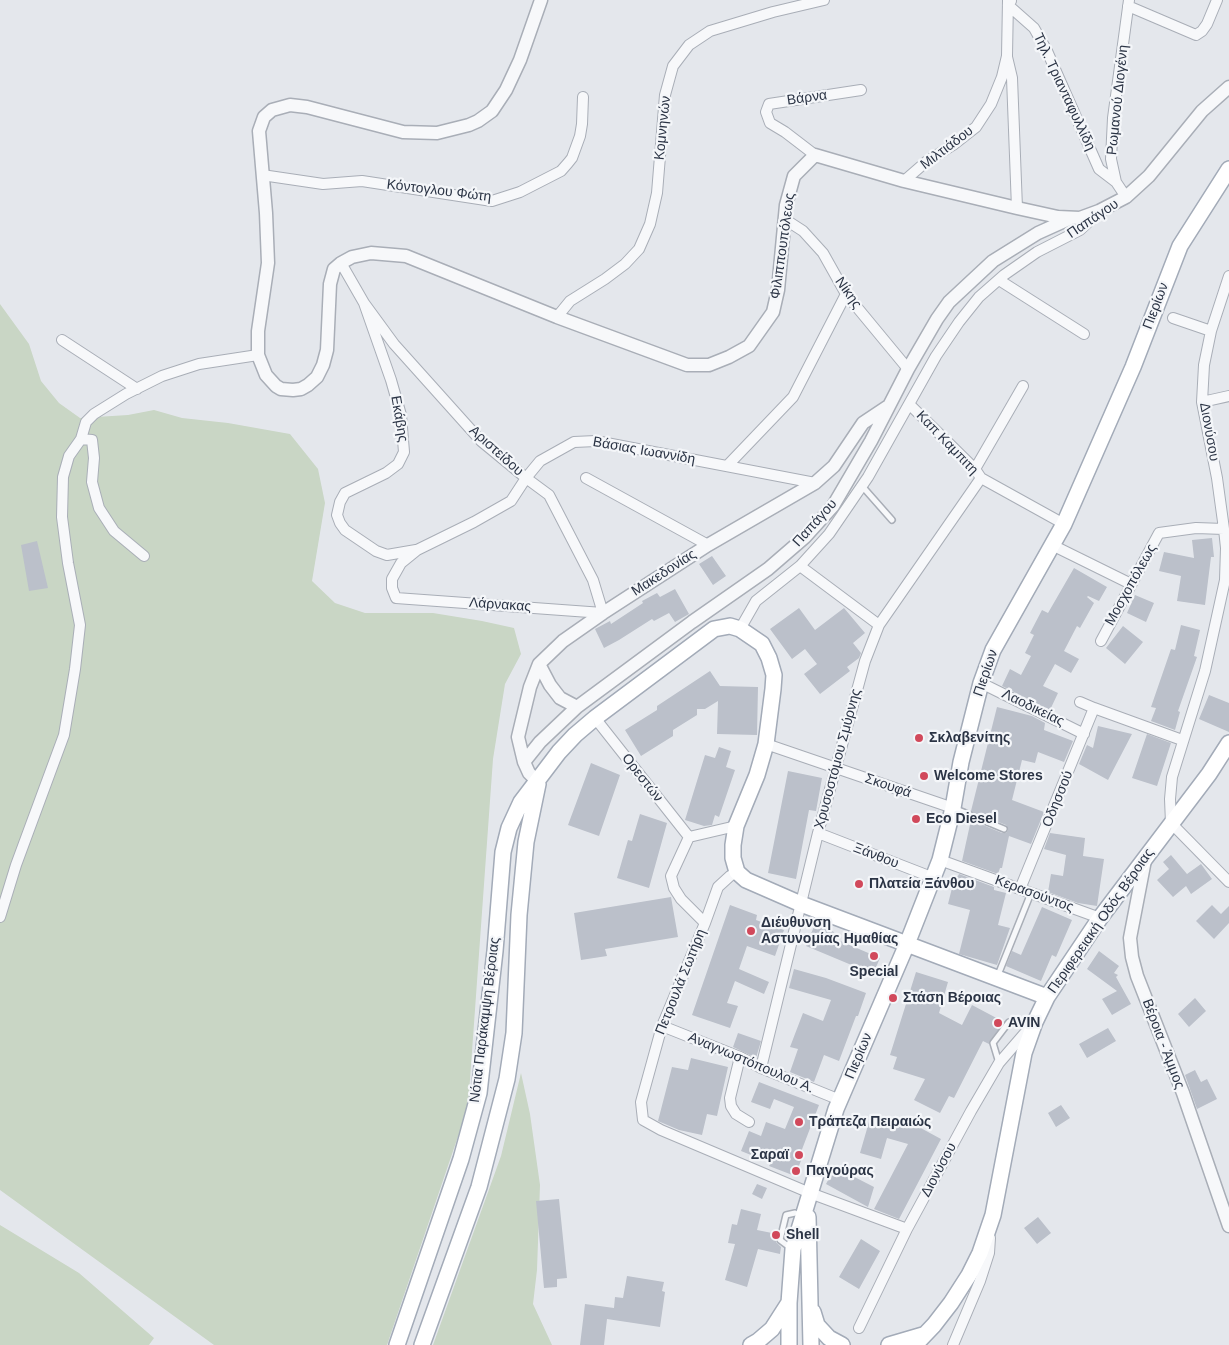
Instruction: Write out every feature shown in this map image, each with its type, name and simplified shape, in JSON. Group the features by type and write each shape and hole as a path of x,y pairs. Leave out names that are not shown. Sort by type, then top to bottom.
{"main road":[{"name":"Πιερίων","path":"789,1345 789,1303 793,1249 840,1100 934,878 953,808 961,762 981,683 993,650 1064,524 1133,367 1180,246 1229,169"},
{"name":"Νότια Παράκαμψη Βέροιας","path":"396,1345 461,1159 479,1093 495,951 502,852 509,828 521,802 559,752 595,718 714,629 730,626 740,629"},
{"path":"740,629 762,644 772,666 774,689 766,744 757,775 736,826 733,858 737,872 746,880 801,904 1047,998"},
{"name":"Περιφερειακή Οδός Βέροιας","path":"889,1345 920,1340 951,1302 969,1276 980,1253 993,1215 1019,1073 1033,1024 1047,998 1100,918 1209,774 1229,743"},
{"name":"Νότια Παράκαμψη Βέροιας","path":"422,1345 478,1187 507,1080 514,1033 519,915 526,842 538,782"},
{"name":"Πιερίων","path":"809,1198 808,1276 811,1306 811,1345"},
{"path":"751,1345 772,1329 789,1303"},
{"path":"811,1306 817,1325 829,1338 842,1345"}],"street":[{"path":"341,263 334,269 331,279 327,350 323,365 317,377 301,389 281,389 266,375 258,355 258,331 268,263 259,131 262,121 272,110 290,105 308,107 403,132 445,132 478,121 492,111 506,90 520,60 541,0"},
{"name":"Κομνηνών","path":"557,317 570,301 625,264 639,249 650,224 657,193 665,95 674,66 689,45 710,31 772,12 824,0"},
{"path":"1129,3 1196,35 1207,24 1217,0"},
{"name":"Μιλτιάδου","path":"904,181 928,161 976,127 992,104 1002,77 1006,56 1009,2"},
{"name":"Τηλ. Τριανταφυλλίδη","path":"1009,2 1034,28 1047,51 1100,169 1116,182"},
{"name":"Ρωμανού Διογένη","path":"1126,197 1116,182 1111,159 1113,118 1129,3"},
{"name":"Μιλτιάδου","path":"1006,56 1012,78 1017,208"},
{"name":"Παπάγου","path":"740,629 756,601 800,566 829,534 862,486 936,356 979,297 1037,252 1080,230 1099,211 1126,197 1150,176 1202,111 1229,86"},
{"name":"Βάρνα","path":"815,156 785,132 770,123 766,112 769,104 861,90"},
{"name":"Κόντογλου Φώτη","path":"262,175 324,184 362,181 492,201 520,192 561,171 568,163 572,158 580,136 583,97"},
{"path":"815,156 904,181 1070,219 1099,211"},
{"name":"Φιλιππουπόλεως","path":"341,263 352,257 371,253 406,256 557,317 687,365 709,365 729,358 749,346 773,312 778,290 786,204 794,176 815,156"},
{"name":"Παπάγου","path":"524,762 540,742 577,707 692,622 768,570 805,537 833,506 871,441 887,407 937,318 960,291 993,261 1038,233 1070,219"},
{"name":"Νίκης","path":"786,220 803,231 823,253 846,294 908,369"},
{"name":"Εκάβης","path":"341,263 364,303 401,416 404,452 398,464 386,473 345,493 340,502 337,515 340,524 345,530 376,551 387,555 417,550"},
{"name":"Διονύσου","path":"1171,823 1172,777 1205,671 1227,580 1226,548 1217,478 1202,402 1204,364 1211,332 1229,276"},
{"path":"999,280 1084,334"},
{"path":"727,466 793,397 846,294"},
{"name":"Αριστείδου","path":"364,303 394,344 481,441 549,495 593,580 603,613"},
{"path":"1173,318 1211,332"},
{"path":"62,340 137,389"},
{"path":"0,917 16,866 64,735 76,669 80,625 68,563 62,517 64,477 70,456 81,438 86,422 94,414 137,389 162,376 199,364 258,355"},
{"name":"Χρυσοστόμου Σμύρνης","path":"761,1068 818,833 865,661 879,625 978,473 1023,386"},
{"path":"1202,402 1229,396"},
{"name":"Καπ Καμπιτη","path":"909,404 978,473 1064,524"},
{"name":"Μακεδονίας","path":"538,782 529,773 524,762 518,737 530,687 539,664 562,641 603,613 708,544 814,483 834,466 862,423 887,407"},
{"path":"81,438 92,440 94,458 92,482 99,508 114,531 144,556"},
{"name":"Βάσιας Ιωαννίδη","path":"396,598 392,588 392,579 401,563 417,550 474,522 511,501 540,461 574,442 596,441 814,483"},
{"path":"586,478 708,544"},
{"name":"Μοσχοπόλεως","path":"1101,641 1159,533 1196,528 1224,529"},
{"path":"1052,545 1130,584"},
{"path":"800,566 879,625"},
{"name":"Λάρνακας","path":"396,598 603,613"},
{"path":"539,664 550,685 560,698 577,707"},
{"name":"Λαοδικείας","path":"981,683 1084,734"},
{"name":"Λαοδικείας","path":"1080,702 1182,740"},
{"name":"Οδησσού","path":"1020,889 1094,708"},
{"name":"Ορεστών","path":"595,718 689,837"},
{"name":"Σκουφά","path":"766,744 953,808"},
{"path":"1171,823 1229,882"},
{"path":"705,923 681,899 674,888 671,876 689,837 736,826"},
{"name":"Ξάνθου","path":"818,833 934,878"},
{"name":"Βέροια - Άμμος","path":"1146,857 1130,938 1132,957 1137,976 1183,1093 1229,1226"},
{"name":"Κερασούντος","path":"940,860 1100,918"},
{"name":"Πετρουλά Σωτήρη","path":"737,872 718,888 662,1026 641,1102 643,1120 809,1198"},
{"name":"Διονύσου","path":"859,1328 907,1229 971,1111 999,1063 1033,1024"},
{"name":"Αναγνωστόπουλου Α.","path":"662,1026 840,1100"},
{"path":"740,1057 730,1098 731,1106 736,1114 749,1122"},
{"path":"809,1198 907,1229"},
{"path":"953,1345 980,1281 989,1253 993,1215"}],"lane":[{"path":"862,486 892,520"},
{"path":"953,808 1004,829"},
{"path":"997,978 1031,892"},
{"path":"999,1063 993,1043 1009,1022 1033,1024"},
{"path":"788,1246 780,1240 786,1215 795,1213"}],"green space":[{"path":"0,304 29,344 41,381 59,403 80,418 128,415 154,410 182,418 228,423 290,434 318,469 325,503 312,581 335,603 365,613 433,613 514,628 521,654 505,684 493,759 468,1107 387,1345 214,1345 0,1190"},
{"path":"521,1073 530,1114 540,1185 537,1270 533,1304 552,1345 433,1345 501,1156"},
{"path":"0,1225 79,1273 154,1338 149,1345 0,1345"}],"building":[{"path":"1212,538 1214,557 1211,557 1205,605 1177,601 1181,576 1159,571 1164,552 1194,558 1192,540"},
{"path":"37,541 48,588 29,591 21,545"},
{"path":"712,556 726,576 713,585 699,564"},
{"path":"1074,568 1107,587 1099,601 1087,597 1094,603 1080,628 1077,626 1064,651 1079,659 1071,673 1055,664 1043,686 1058,693 1050,710 1002,686 1010,669 1021,675 1031,656 1025,653 1034,635 1030,633 1042,610 1048,613"},
{"path":"675,589 689,614 675,622 669,613 654,621 652,619 604,648 595,629 610,621 611,624 643,603 642,601 657,593 660,597"},
{"path":"1135,595 1154,603 1146,622 1127,613"},
{"path":"799,608 815,630 844,608 865,633 853,643 861,653 859,658 847,667 850,671 820,694 804,674 817,664 805,649 792,659 770,629"},
{"path":"1181,625 1200,630 1194,656 1197,657 1178,711 1180,712 1175,730 1151,721 1156,708 1151,707 1171,649 1175,650"},
{"path":"1123,626 1143,642 1125,664 1106,648"},
{"path":"710,671 720,686 758,687 757,735 717,734 718,701 705,709 697,709 697,715 673,730 673,736 641,756 625,730 657,710 657,706"},
{"path":"1209,695 1229,703 1229,732 1199,719"},
{"path":"997,707 1032,716 1045,723 1044,730 1073,741 1064,762 1038,752 1035,763 1022,760 1012,800 1044,812 1031,844 1009,836 1002,868 1000,868 998,874 962,861 971,820 1002,833 1006,833 1008,830 1006,825 971,811"},
{"path":"1098,726 1132,734 1108,780 1079,764 1087,745 1093,748"},
{"path":"1147,734 1171,743 1157,786 1132,778"},
{"path":"719,747 731,751 726,767 735,770 719,817 715,815 712,825 704,826 685,820 705,755 715,758"},
{"path":"591,763 620,775 599,836 568,825"},
{"path":"788,771 822,778 816,811 809,810 796,879 768,873"},
{"path":"640,814 667,823 649,888 617,878 628,840 632,841"},
{"path":"1050,833 1085,838 1083,856 1104,859 1097,906 1078,903 1048,892 1051,874 1063,876 1066,855 1044,849"},
{"path":"1171,855 1187,874 1201,864 1212,879 1191,894 1186,886 1173,897 1157,880 1169,869 1163,862"},
{"path":"959,874 994,887 994,890 1006,893 998,925 1010,928 997,965 959,954 970,910 948,904 955,876"},
{"path":"671,897 678,937 605,949 607,956 581,960 574,913"},
{"path":"730,905 757,915 756,920 784,930 775,956 747,946 739,969 769,982 764,994 735,981 727,1003 738,1006 730,1028 692,1015"},
{"path":"1212,905 1221,914 1229,906 1229,923 1214,939 1196,921"},
{"path":"1042,907 1072,920 1056,957 1052,955 1041,981 1006,966 1012,951 1021,955"},
{"path":"815,924 834,932 831,937 880,958 873,974 806,946"},
{"path":"1099,951 1119,966 1114,973 1118,975 1116,977 1131,1004 1112,1015 1102,999 1117,991 1087,969"},
{"path":"794,969 826,978 866,993 839,1061 824,1055 814,1082 790,1072 798,1049 790,1047 803,1013 823,1021 831,1000 789,988"},
{"path":"916,972 948,982 939,1013 962,1025 972,1005 1004,1022 989,1044 983,1041 954,1098 949,1096 940,1113 914,1100 925,1079 893,1069 897,1057 890,1055"},
{"path":"1195,998 1206,1011 1189,1027 1178,1014"},
{"path":"1108,1028 1116,1041 1087,1058 1079,1044"},
{"path":"738,1033 761,1041 756,1058 733,1047"},
{"path":"691,1058 728,1067 717,1116 707,1114 702,1135 679,1130 658,1121 672,1067 688,1070"},
{"path":"1195,1070 1201,1082 1207,1079 1217,1099 1197,1109 1185,1075"},
{"path":"759,1082 819,1105 801,1152 804,1153 795,1176 769,1166 771,1163 741,1151 749,1131 761,1136 766,1122 785,1129 794,1107 774,1099 770,1109 751,1102"},
{"path":"1061,1105 1070,1118 1056,1127 1048,1113"},
{"path":"871,1115 917,1128 917,1126 941,1139 899,1219 874,1209 908,1144 887,1138 881,1159 860,1153"},
{"path":"835,1167 874,1187 868,1207 826,1184"},
{"path":"757,1184 767,1188 762,1199 752,1194"},
{"path":"559,1199 567,1278 557,1279 557,1287 544,1288 536,1201"},
{"path":"741,1209 761,1214 757,1230 777,1234 776,1242 781,1247 780,1254 758,1249 747,1287 725,1280 735,1244 728,1243 732,1224 737,1225"},
{"path":"1038,1217 1051,1233 1037,1244 1024,1228"},
{"path":"861,1239 880,1251 859,1289 839,1277"},
{"path":"627,1276 664,1282 662,1291 665,1292 660,1327 607,1319 604,1345 580,1345 585,1304 614,1308 615,1297 623,1298"}],"place":[{"name":"Σκλαβενίτης","path":"919,738"},
{"name":"Welcome Stores","path":"924,776"},
{"name":"Eco Diesel","path":"916,819"},
{"name":"Πλατεία Ξάνθου","path":"859,884"},
{"name":"Διέυθυνση Αστυνομίας Ημαθίας","path":"751,931"},
{"name":"Special","path":"874,956"},
{"name":"Στάση Βέροιας","path":"893,998"},
{"name":"AVIN","path":"998,1023"},
{"name":"Τράπεζα Πειραιώς","path":"799,1122"},
{"name":"Σαραϊ","path":"799,1155"},
{"name":"Παγούρας","path":"796,1171"},
{"name":"Shell","path":"776,1235"}]}
